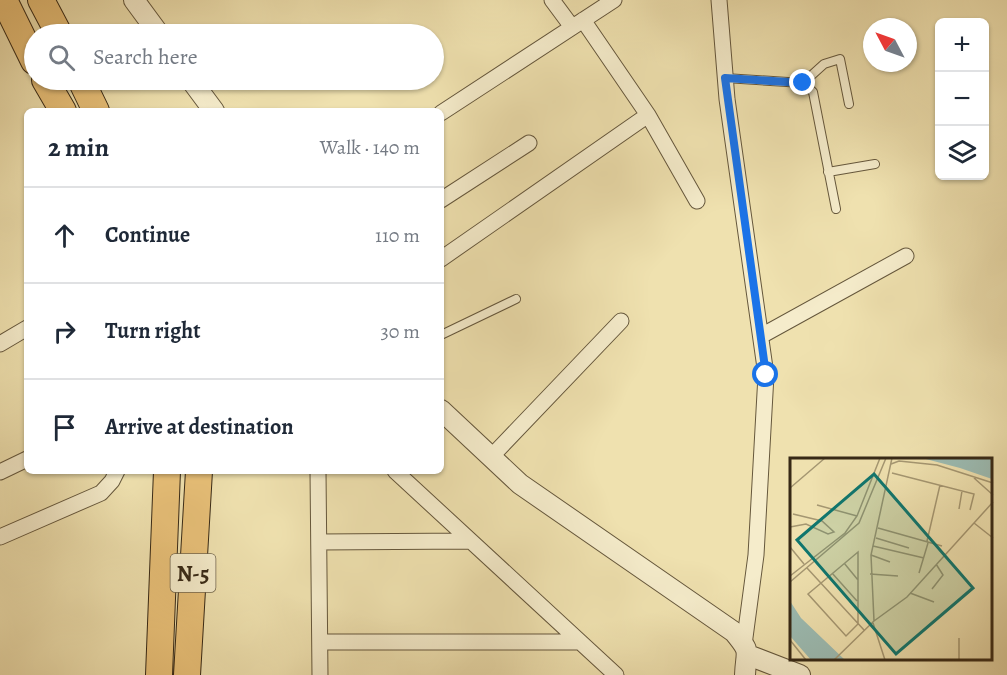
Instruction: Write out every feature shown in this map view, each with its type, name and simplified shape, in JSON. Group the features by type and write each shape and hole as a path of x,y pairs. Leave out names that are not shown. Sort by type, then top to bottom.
{"highway":[{"path":"41,0 53,24"},
{"path":"10,2 24,37"},
{"path":"51,90 61,108"},
{"path":"86,90 95,108"},
{"name":"N-5","path":"159,675 167,474"},
{"name":"N-5","path":"187,675 199,474"}],"street":[{"path":"134,0 152,24"},
{"path":"552,0 578,24 648,115 697,201"},
{"path":"444,111 614,0"},
{"path":"719,0 725,78 766,375 756,555 745,675"},
{"path":"198,90 212,108"},
{"path":"444,257 648,115"},
{"path":"444,198 529,143"},
{"path":"761,336 906,256"},
{"path":"491,457 621,321"},
{"path":"0,344 24,330"},
{"path":"444,413 520,484 734,632 746,650 800,675"},
{"path":"0,472 24,460"},
{"path":"0,537 101,493 112,482 116,474"},
{"path":"318,474 320,675"},
{"path":"397,474 616,675"},
{"path":"319,542 471,541"},
{"path":"320,642 580,642"}],"lane":[{"path":"803,83 824,64 840,59 849,104"},
{"path":"725,78 803,83 813,92 836,209"},
{"path":"828,172 876,164"},
{"path":"444,334 516,299"}],"route":[{"path":"766,375 725,78 803,83"}]}
